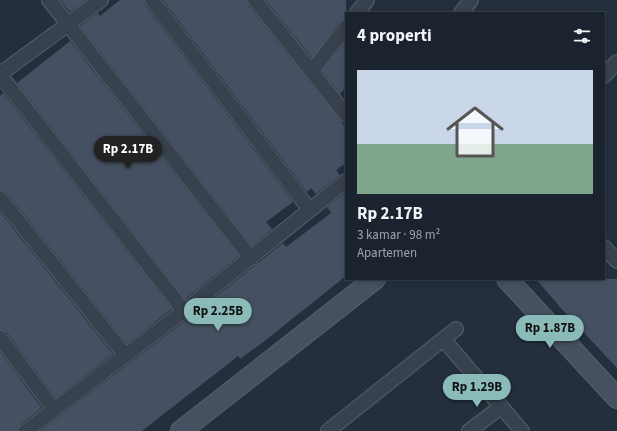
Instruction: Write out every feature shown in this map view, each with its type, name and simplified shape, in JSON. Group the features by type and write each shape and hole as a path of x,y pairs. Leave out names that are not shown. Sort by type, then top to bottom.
{"street":[{"path":"49,0 251,258"},
{"path":"101,0 0,75 184,311"},
{"path":"152,0 309,209"},
{"path":"358,12 367,0"},
{"path":"462,12 471,0"},
{"path":"258,1 345,114"},
{"path":"312,71 345,28"},
{"path":"605,75 617,62"},
{"path":"26,431 184,311 251,258 309,209 345,182"},
{"path":"0,198 125,355"},
{"path":"605,248 617,261"},
{"path":"181,431 374,280"},
{"path":"508,280 617,398"},
{"path":"329,431 456,330"},
{"path":"0,338 54,409"},
{"path":"444,340 522,431"},
{"path":"469,431 501,407"}],"building":[{"path":"60,0 87,0 70,12"},
{"path":"120,0 144,0 145,5 293,202 266,222 272,229 252,246 80,26 98,13 100,16"},
{"path":"163,0 247,0 248,5 345,127 345,164 336,170 340,175 316,194 311,188 307,192"},
{"path":"266,0 346,0 345,19 339,22 312,58"},
{"path":"70,41 239,256 185,299 17,83"},
{"path":"345,42 345,88 340,94 322,71"},
{"path":"3,93 172,309 127,344 7,193 0,190 0,96"},
{"path":"345,193 345,277 267,339 240,359 238,356 142,431 40,431 189,318 283,243 286,247 331,213 327,207"},
{"path":"0,212 113,354 56,398 7,333 0,330"},
{"path":"617,279 617,368 537,280"},
{"path":"0,352 42,408 21,424 18,431 0,431"}]}
